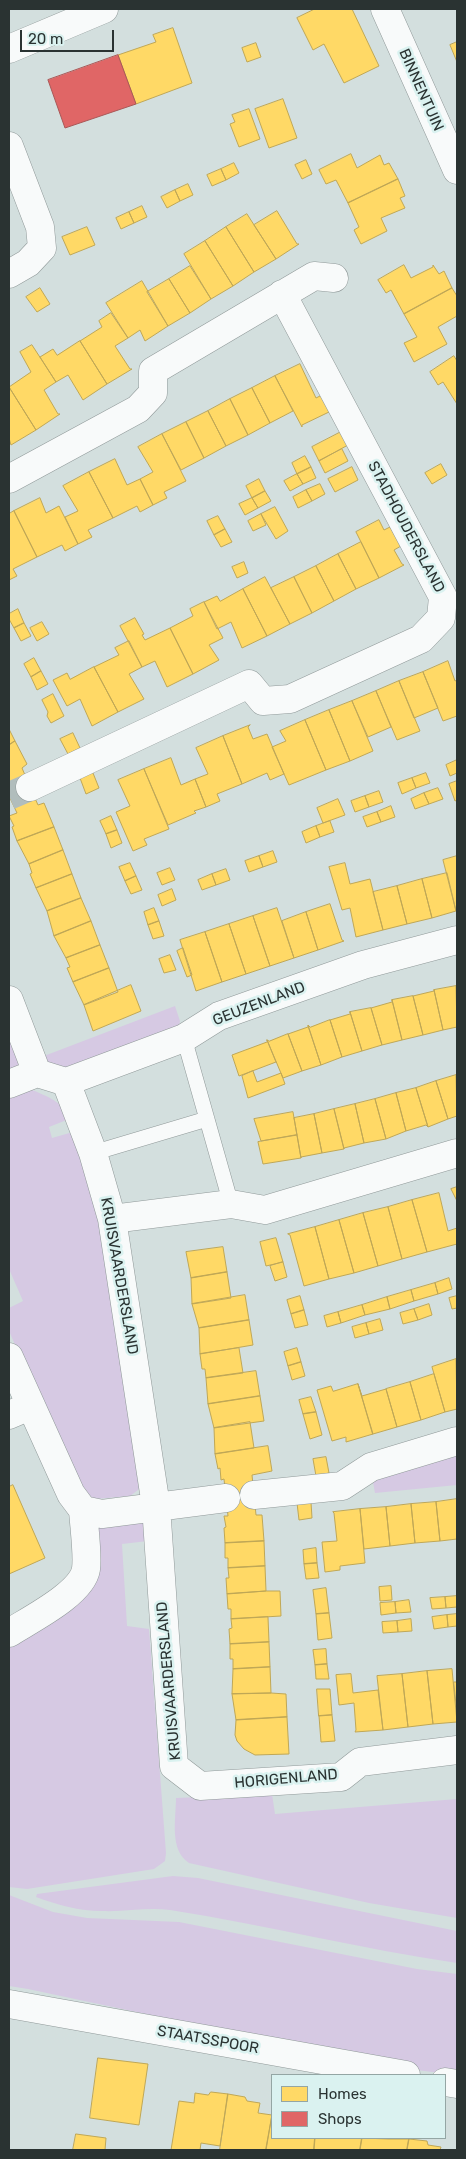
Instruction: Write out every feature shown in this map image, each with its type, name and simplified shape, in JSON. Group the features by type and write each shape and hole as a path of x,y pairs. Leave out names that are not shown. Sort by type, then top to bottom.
{"street":[{"path":"9,49 104,9"},
{"name":"BINNENTUIN","path":"385,9 457,170"},
{"path":"9,146 40,227 42,248 28,263 9,274"},
{"path":"9,479 138,409 152,393 153,371 314,276 334,278"},
{"name":"STADHOUDERSLAND","path":"16,793 249,684 263,701 290,699 421,639 441,618 443,597 282,294"},
{"name":"GEUZENLAND","path":"66,1082 184,1038 219,1016 363,965 457,940"},
{"path":"9,1000 37,1073"},
{"path":"9,1084 37,1073 66,1082"},
{"name":"KRUISVAARDERSLAND","path":"66,1082 93,1153 112,1219 156,1506 174,1766 200,1786"},
{"path":"112,1219 231,1204 265,1210 457,1153"},
{"path":"9,1357 20,1410 70,1494 83,1510 86,1570 79,1583 69,1593 9,1633"},
{"path":"254,1495 342,1486 371,1467 457,1441"},
{"path":"83,1510 102,1514 226,1498"},
{"name":"HORIGENLAND","path":"200,1786 341,1777 360,1762 457,1750"},
{"name":"STAATSSPOOR","path":"9,2004 400,2074"}],"lane":[{"path":"184,1038 231,1204"},
{"path":"93,1153 207,1119"}],"shaded area":[{"path":"175,1006 180,1021 179,1026 74,1071 51,1066 44,1056"},
{"path":"9,1025 22,1068 9,1076"},
{"path":"26,1087 57,1102 66,1112 69,1119 49,1127 52,1138 73,1132 103,1228 142,1482 138,1490 130,1496 95,1499 84,1494 76,1483 9,1331 9,1308 23,1301 9,1269 9,1092"},
{"path":"457,1449 457,1485 375,1493 373,1482 378,1473"},
{"path":"136,1518 144,1523 148,1541 122,1544 127,1626 149,1629 166,1853 165,1861 154,1869 27,1889 9,1887 9,1641 89,1588 93,1526"},
{"path":"272,1794 275,1814 457,1799 457,1918 369,1903 189,1863 183,1857 176,1842 175,1834 176,1798"},
{"path":"173,1876 198,1878 457,1931 457,1963 170,1910 93,1911 60,1905 36,1897 37,1894"},
{"path":"9,1895 53,1912 87,1918 179,1922 417,1969 457,1974 457,2075 400,2068 9,1986"}],"building: Homes":[{"path":"315,9 352,9 379,66 344,83 324,44 313,50 297,18"},
{"path":"173,28 192,83 136,104 118,55 156,42 153,35"},
{"path":"457,42 457,62 450,45"},
{"path":"256,43 261,57 247,62 242,48"},
{"path":"283,99 297,138 269,148 255,109"},
{"path":"249,109 260,139 239,147 230,124 235,122 232,115"},
{"path":"351,154 357,168 380,155 384,165 389,163 398,179 348,203 336,180 326,184 319,170"},
{"path":"306,160 312,174 302,179 295,165"},
{"path":"234,163 239,173 226,180 221,169"},
{"path":"221,169 226,180 212,186 207,175"},
{"path":"398,179 405,196 400,198 405,208 381,218 387,231 361,244 354,230 359,227 348,203"},
{"path":"188,184 193,195 180,201 175,190"},
{"path":"175,190 180,201 167,208 161,197"},
{"path":"142,206 147,217 134,223 129,212"},
{"path":"277,211 297,244 299,244 276,259 254,225"},
{"path":"129,212 134,223 121,229 116,218"},
{"path":"247,214 276,259 254,272 226,227"},
{"path":"87,227 95,245 70,255 62,237"},
{"path":"226,227 254,272 233,286 205,241"},
{"path":"205,241 233,286 211,299 184,254"},
{"path":"404,265 411,278 433,267 433,265 439,274 444,271 452,288 404,314 391,290 386,293 378,280"},
{"path":"190,266 211,299 190,313 169,279"},
{"path":"169,279 190,313 168,326 147,292"},
{"path":"142,281 168,326 145,341 140,330 128,338 106,303"},
{"path":"40,288 50,304 37,312 26,297"},
{"path":"452,288 457,296 457,316 438,327 447,344 414,362 404,343 417,337 404,314"},
{"path":"111,313 128,338 115,346 130,369 132,369 107,384 80,341 102,327 99,321"},
{"path":"80,341 107,384 83,400 68,375 56,382 40,357 53,349 57,355"},
{"path":"32,345 56,382 44,390 58,414 60,414 36,430 9,387 31,372 20,352"},
{"path":"454,356 457,361 457,404 443,382 438,385 430,372"},
{"path":"300,364 316,398 322,395 329,412 302,425 302,427 275,376"},
{"path":"275,376 293,411 270,423 252,388"},
{"path":"9,387 36,430 11,445 9,438"},
{"path":"252,388 270,423 248,435 230,399"},
{"path":"230,399 248,435 226,446 208,411"},
{"path":"208,411 226,446 204,458 186,422"},
{"path":"186,422 204,458 181,470 162,434"},
{"path":"341,432 348,445 319,461 312,447"},
{"path":"162,434 186,481 164,492 167,498 153,505 140,479 153,472 138,447"},
{"path":"342,449 348,461 325,473 319,461"},
{"path":"305,456 311,467 297,474 292,463"},
{"path":"115,459 127,485 140,479 153,505 140,512 137,506 113,518 89,472"},
{"path":"441,464 447,475 432,484 425,473"},
{"path":"311,467 316,478 303,484 297,474"},
{"path":"352,467 358,480 335,492 328,479"},
{"path":"89,472 113,518 88,530 92,537 78,544 65,517 78,511 63,486"},
{"path":"297,474 303,484 290,491 284,481"},
{"path":"259,479 265,491 252,498 246,486"},
{"path":"320,484 325,494 312,501 306,490"},
{"path":"306,490 312,501 298,508 293,497"},
{"path":"265,491 271,501 258,508 252,498"},
{"path":"40,498 46,513 59,506 78,544 65,551 62,545 37,557 14,511"},
{"path":"252,498 258,508 245,515 239,504"},
{"path":"275,507 288,531 276,539 261,514"},
{"path":"14,511 37,557 13,569 17,576 9,580 9,514"},
{"path":"261,514 266,525 253,531 248,521"},
{"path":"218,516 225,529 214,535 207,521"},
{"path":"379,520 384,530 390,527 401,546 394,550 404,565 379,578 356,532"},
{"path":"225,529 232,542 221,547 214,535"},
{"path":"361,542 379,578 356,589 338,554"},
{"path":"338,554 356,589 334,601 316,566"},
{"path":"244,562 248,573 237,578 232,567"},
{"path":"316,566 334,601 312,613 294,577"},
{"path":"265,577 290,624 267,636 243,589"},
{"path":"294,577 312,613 290,624 271,588"},
{"path":"243,589 267,636 242,648 231,622 217,629 204,602 217,596 220,601"},
{"path":"204,602 223,638 209,645 219,660 193,674 170,628 193,616 190,609"},
{"path":"18,609 24,623 14,628 9,619 9,614"},
{"path":"135,618 144,634 142,635 145,640 170,628 193,674 167,687 155,661 142,667 120,626"},
{"path":"42,622 49,634 37,641 30,628"},
{"path":"24,623 31,636 21,641 14,628"},
{"path":"129,641 142,667 129,674 144,699 118,712 94,667 119,655 115,648"},
{"path":"34,658 41,671 31,677 24,664"},
{"path":"448,661 455,681 457,680 457,716 443,721 423,672"},
{"path":"94,667 118,712 92,726 80,699 67,706 53,680 67,673 70,679"},
{"path":"41,671 48,684 37,690 31,677"},
{"path":"423,672 438,708 414,718 399,681"},
{"path":"399,681 420,731 397,740 376,691"},
{"path":"376,691 391,727 368,737 352,701"},
{"path":"53,694 64,716 51,723 42,700"},
{"path":"352,701 373,751 350,761 329,710"},
{"path":"329,710 350,761 326,770 305,720"},
{"path":"305,720 326,770 289,785 272,747 286,741 280,731"},
{"path":"250,725 248,727 253,739 267,734 284,774 270,780 267,773 242,784 223,736"},
{"path":"9,729 15,741 9,745"},
{"path":"73,733 80,748 68,754 60,739"},
{"path":"223,736 242,784 217,794 220,801 206,807 195,779 208,774 196,748"},
{"path":"15,741 27,764 22,768 30,787 9,796 9,745"},
{"path":"171,758 181,785 195,779 206,807 194,811 196,813 168,825 144,769"},
{"path":"457,760 457,773 450,776 446,765"},
{"path":"144,769 169,829 144,839 147,845 133,851 116,812 130,806 118,780"},
{"path":"93,773 99,788 86,794 80,778"},
{"path":"426,773 430,783 416,788 412,778"},
{"path":"412,778 416,788 402,794 398,783"},
{"path":"457,781 457,800 455,801 449,784"},
{"path":"30,787 38,805 44,803 54,827 17,841 12,827 14,826 9,816 17,813 9,796"},
{"path":"438,788 443,799 429,804 424,793"},
{"path":"379,791 383,802 369,807 365,796"},
{"path":"424,793 429,804 415,809 411,799"},
{"path":"365,796 369,807 355,812 351,801"},
{"path":"338,799 345,815 323,823 317,808"},
{"path":"391,806 395,817 381,822 377,812"},
{"path":"377,812 381,822 367,827 363,817"},
{"path":"111,816 117,830 106,834 100,821"},
{"path":"330,821 334,832 320,837 316,826"},
{"path":"316,826 320,837 306,843 302,832"},
{"path":"54,827 63,850 29,864 17,841"},
{"path":"117,830 122,843 111,848 106,834"},
{"path":"63,850 72,874 36,888 30,874 32,873 29,864"},
{"path":"273,851 277,862 263,867 259,856"},
{"path":"259,856 263,867 249,872 245,861"},
{"path":"457,856 457,911 456,911 443,860"},
{"path":"130,863 136,876 125,881 119,867"},
{"path":"345,863 350,884 370,879 383,930 356,937 350,908 342,910 329,867"},
{"path":"170,868 175,880 162,885 157,873"},
{"path":"226,869 230,880 216,885 212,874"},
{"path":"447,873 456,911 432,918 422,879"},
{"path":"72,874 81,898 47,911 36,888"},
{"path":"212,874 216,885 202,890 198,880"},
{"path":"136,876 142,890 131,894 125,881"},
{"path":"422,879 432,918 407,924 397,886"},
{"path":"397,886 407,924 383,930 373,892"},
{"path":"172,889 176,900 162,906 158,895"},
{"path":"81,898 91,921 54,936 47,911"},
{"path":"330,904 342,940 344,941 318,950 306,912"},
{"path":"154,908 159,921 148,925 144,912"},
{"path":"277,908 294,958 270,966 253,916"},
{"path":"306,912 318,950 294,958 282,921"},
{"path":"253,916 270,966 246,974 229,924"},
{"path":"91,921 100,945 66,958 54,936"},
{"path":"159,921 164,936 153,939 148,925"},
{"path":"229,924 246,974 222,982 205,932"},
{"path":"205,932 222,982 196,991 180,940"},
{"path":"100,945 109,968 73,982 67,968 70,967 66,958"},
{"path":"183,948 192,975 187,977 177,951"},
{"path":"170,955 176,970 164,973 159,959"},
{"path":"109,968 118,992 84,1005 73,982"},
{"path":"131,985 141,1011 93,1031 84,1005"},
{"path":"456,986 457,1027 443,1030 434,990"},
{"path":"434,990 443,1030 423,1035 413,996"},
{"path":"413,996 423,1035 402,1040 392,1000"},
{"path":"392,1000 402,1040 382,1045 371,1008 392,1002"},
{"path":"371,1008 382,1045 362,1051 350,1012"},
{"path":"350,1012 362,1051 342,1057 330,1020 350,1014"},
{"path":"330,1020 342,1057 321,1065 308,1025 310,1027"},
{"path":"308,1026 321,1065 302,1071 288,1034"},
{"path":"288,1034 302,1071 283,1078 267,1040 269,1041"},
{"path":"267,1040 276,1062 239,1076 232,1055 267,1042"},
{"path":"253,1071 257,1082 281,1073 285,1084 248,1098 242,1076"},
{"path":"456,1075 457,1116 448,1119 436,1081"},
{"path":"436,1081 448,1119 428,1127 416,1088"},
{"path":"416,1088 428,1127 426,1125 406,1131 396,1093"},
{"path":"396,1093 406,1131 386,1139 375,1099"},
{"path":"375,1099 386,1139 364,1143 355,1104"},
{"path":"355,1104 364,1143 344,1149 334,1109"},
{"path":"334,1109 344,1149 322,1153 314,1114"},
{"path":"293,1112 297,1135 261,1141 254,1119"},
{"path":"314,1114 322,1153 301,1158 294,1118"},
{"path":"297,1135 301,1158 263,1164 258,1142"},
{"path":"457,1187 457,1201 451,1189"},
{"path":"439,1193 448,1231 457,1228 457,1244 427,1252 412,1200"},
{"path":"412,1200 427,1252 402,1259 388,1207"},
{"path":"388,1207 402,1259 378,1266 363,1213"},
{"path":"363,1213 378,1266 354,1273 339,1220"},
{"path":"339,1220 354,1273 329,1279 315,1227"},
{"path":"315,1227 329,1279 304,1286 290,1235 288,1234"},
{"path":"276,1238 283,1262 266,1266 260,1242"},
{"path":"223,1247 227,1272 191,1278 186,1252"},
{"path":"283,1262 287,1277 275,1281 270,1266"},
{"path":"227,1272 231,1298 192,1304 191,1278"},
{"path":"449,1278 452,1289 438,1294 435,1283"},
{"path":"435,1283 438,1294 414,1301 411,1290"},
{"path":"411,1290 414,1301 390,1309 387,1297"},
{"path":"245,1295 249,1320 199,1328 192,1304"},
{"path":"300,1296 304,1310 291,1314 287,1300"},
{"path":"457,1296 457,1308 452,1309 449,1298"},
{"path":"387,1297 390,1309 365,1315 362,1305"},
{"path":"429,1304 432,1315 418,1320 414,1309"},
{"path":"362,1305 365,1315 341,1323 338,1312"},
{"path":"414,1309 418,1320 403,1324 400,1313"},
{"path":"304,1310 308,1325 295,1328 291,1314"},
{"path":"338,1312 341,1323 327,1327 324,1316"},
{"path":"380,1319 383,1330 369,1334 366,1323"},
{"path":"249,1320 253,1345 200,1354 199,1328"},
{"path":"366,1323 369,1334 355,1338 352,1327"},
{"path":"239,1348 243,1373 206,1378 205,1369 202,1369 200,1354"},
{"path":"297,1348 301,1362 288,1366 284,1352"},
{"path":"456,1359 457,1409 445,1412 432,1367"},
{"path":"301,1362 305,1376 292,1380 288,1366"},
{"path":"256,1371 260,1396 208,1404 206,1378"},
{"path":"434,1374 445,1412 421,1420 410,1382"},
{"path":"410,1382 421,1420 397,1427 386,1389"},
{"path":"358,1384 373,1434 346,1442 346,1437 332,1441 317,1390 331,1386 333,1391"},
{"path":"358,1384 362,1396 386,1389 397,1427 373,1434"},
{"path":"260,1396 264,1421 214,1428 208,1404"},
{"path":"311,1397 316,1412 303,1414 299,1400"},
{"path":"316,1412 322,1435 310,1439 303,1414"},
{"path":"250,1422 254,1448 215,1454 214,1428"},
{"path":"268,1446 272,1471 252,1475 254,1495 226,1498 224,1479 221,1480 220,1468 218,1469 215,1454"},
{"path":"326,1457 329,1473 316,1476 313,1459"},
{"path":"13,1485 45,1558 9,1574 9,1487"},
{"path":"254,1495 256,1515 262,1515 264,1541 225,1543 224,1528 226,1527 224,1516 228,1516 226,1498"},
{"path":"457,1499 457,1539 440,1541 436,1502"},
{"path":"311,1502 312,1518 299,1520 297,1503"},
{"path":"436,1502 440,1541 415,1543 411,1504"},
{"path":"411,1504 415,1543 390,1546 386,1507"},
{"path":"386,1507 390,1546 364,1549 360,1509"},
{"path":"360,1509 365,1563 340,1566 340,1570 325,1572 322,1542 337,1541 333,1512"},
{"path":"264,1541 265,1566 228,1568 228,1558 225,1558 225,1543"},
{"path":"316,1548 317,1563 304,1564 303,1550"},
{"path":"317,1563 319,1578 306,1579 304,1564"},
{"path":"265,1566 266,1591 227,1594 226,1578 229,1578 228,1568"},
{"path":"391,1586 392,1600 380,1601 379,1587"},
{"path":"326,1588 329,1613 316,1614 313,1590"},
{"path":"280,1591 281,1616 231,1619 231,1609 228,1609 227,1594"},
{"path":"457,1596 457,1607 446,1608 445,1597"},
{"path":"445,1597 446,1608 432,1609 430,1598"},
{"path":"409,1600 411,1612 396,1613 395,1602"},
{"path":"395,1602 396,1613 381,1615 380,1603"},
{"path":"329,1613 332,1638 318,1640 316,1614"},
{"path":"457,1614 457,1626 448,1627 447,1615"},
{"path":"447,1615 448,1627 434,1629 432,1617"},
{"path":"268,1617 269,1642 230,1644 229,1629 232,1628 231,1619"},
{"path":"411,1619 412,1631 398,1632 397,1621"},
{"path":"397,1621 398,1632 383,1633 382,1622"},
{"path":"269,1642 270,1667 233,1669 233,1659 230,1659 230,1644"},
{"path":"326,1649 327,1664 315,1665 313,1650"},
{"path":"327,1664 329,1679 316,1679 315,1665"},
{"path":"270,1667 271,1693 232,1694 233,1669"},
{"path":"452,1669 457,1722 433,1724 427,1671"},
{"path":"427,1671 433,1724 408,1727 402,1674"},
{"path":"351,1674 353,1693 378,1690 383,1730 355,1732 354,1703 339,1705 336,1675"},
{"path":"402,1674 408,1727 383,1730 377,1676"},
{"path":"454,1682 457,1682 457,1713"},
{"path":"317,1689 330,1689 332,1715 319,1716"},
{"path":"232,1694 286,1694 287,1717 236,1720"},
{"path":"332,1715 335,1741 321,1742 319,1716"},
{"path":"287,1717 289,1754 255,1755 244,1749 237,1741 235,1735 236,1720"},
{"path":"98,2058 148,2064 139,2125 90,2118"},
{"path":"211,2092 228,2094 220,2146 201,2143 200,2150 171,2150 179,2101 194,2103 195,2093 208,2095"},
{"path":"228,2094 245,2097 247,2101 260,2103 258,2113 271,2115 266,2150 220,2150"},
{"path":"271,2121 271,2139 315,2139 314,2150 266,2150"},
{"path":"76,2134 106,2138 105,2150 73,2150"},
{"path":"315,2139 362,2139 360,2150 314,2150"},
{"path":"362,2139 409,2139 407,2150 360,2150"},
{"path":"409,2139 427,2141 428,2145 441,2147 440,2150 407,2150"}],"building: Shops":[{"path":"118,55 136,104 65,128 48,80"}],"tunnel":[{"path":"9,796 30,787"}]}
